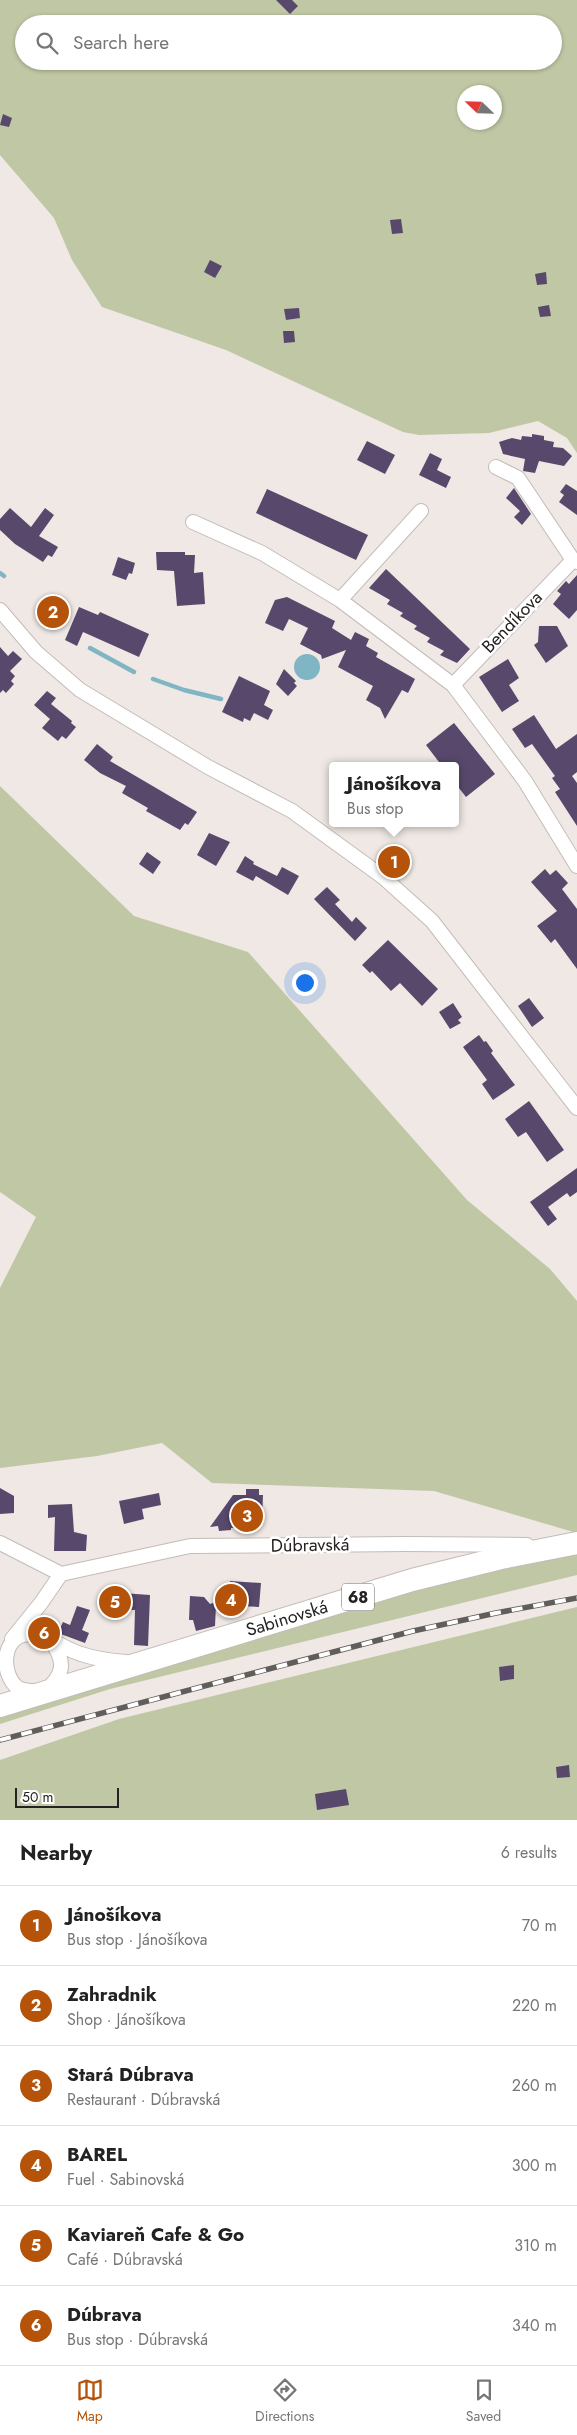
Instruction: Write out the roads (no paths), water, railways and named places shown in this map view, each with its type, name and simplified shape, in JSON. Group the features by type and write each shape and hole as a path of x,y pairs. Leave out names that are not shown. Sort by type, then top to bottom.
{"main road":[{"name":"Sabinovská","path":"0,1706 428,1576 570,1544"}],"street":[{"name":"Bendíkova","path":"452,685 575,561 518,478 496,466"},
{"path":"340,600 421,511"},
{"path":"193,522 262,553 340,600 452,685 525,781 577,866"},
{"path":"0,610 36,652 80,690 208,767 292,811 383,877 432,921 575,1100"},
{"path":"0,1544 61,1574 34,1612 5,1647 2,1655 2,1668 8,1680 17,1688 44,1692 56,1682 60,1674 61,1665 58,1651 35,1630 32,1623 34,1612"},
{"name":"Dúbravská","path":"61,1574 190,1546 570,1544"},
{"path":"5,1647 21,1636 31,1634 80,1654 107,1661 143,1663"}],"water":[{"path":"307,654 316,658 320,667 316,676 307,680 298,676 294,667 298,658"}],"waterway":[{"path":"0,573 4,576"},
{"path":"90,648 134,672"},
{"path":"153,679 184,690 221,699"}],"railway":[{"path":"0,1740 413,1631 577,1598"}],"place":[{"name":"Zahradnik","path":"53,612"},
{"name":"Jánošíkova","path":"394,862"},
{"name":"Stará Dúbrava","path":"247,1516"},
{"name":"BAREL","path":"231,1600"},
{"name":"Kaviareň Cafe & Go","path":"115,1602"},
{"name":"Dúbrava","path":"44,1633"}]}
